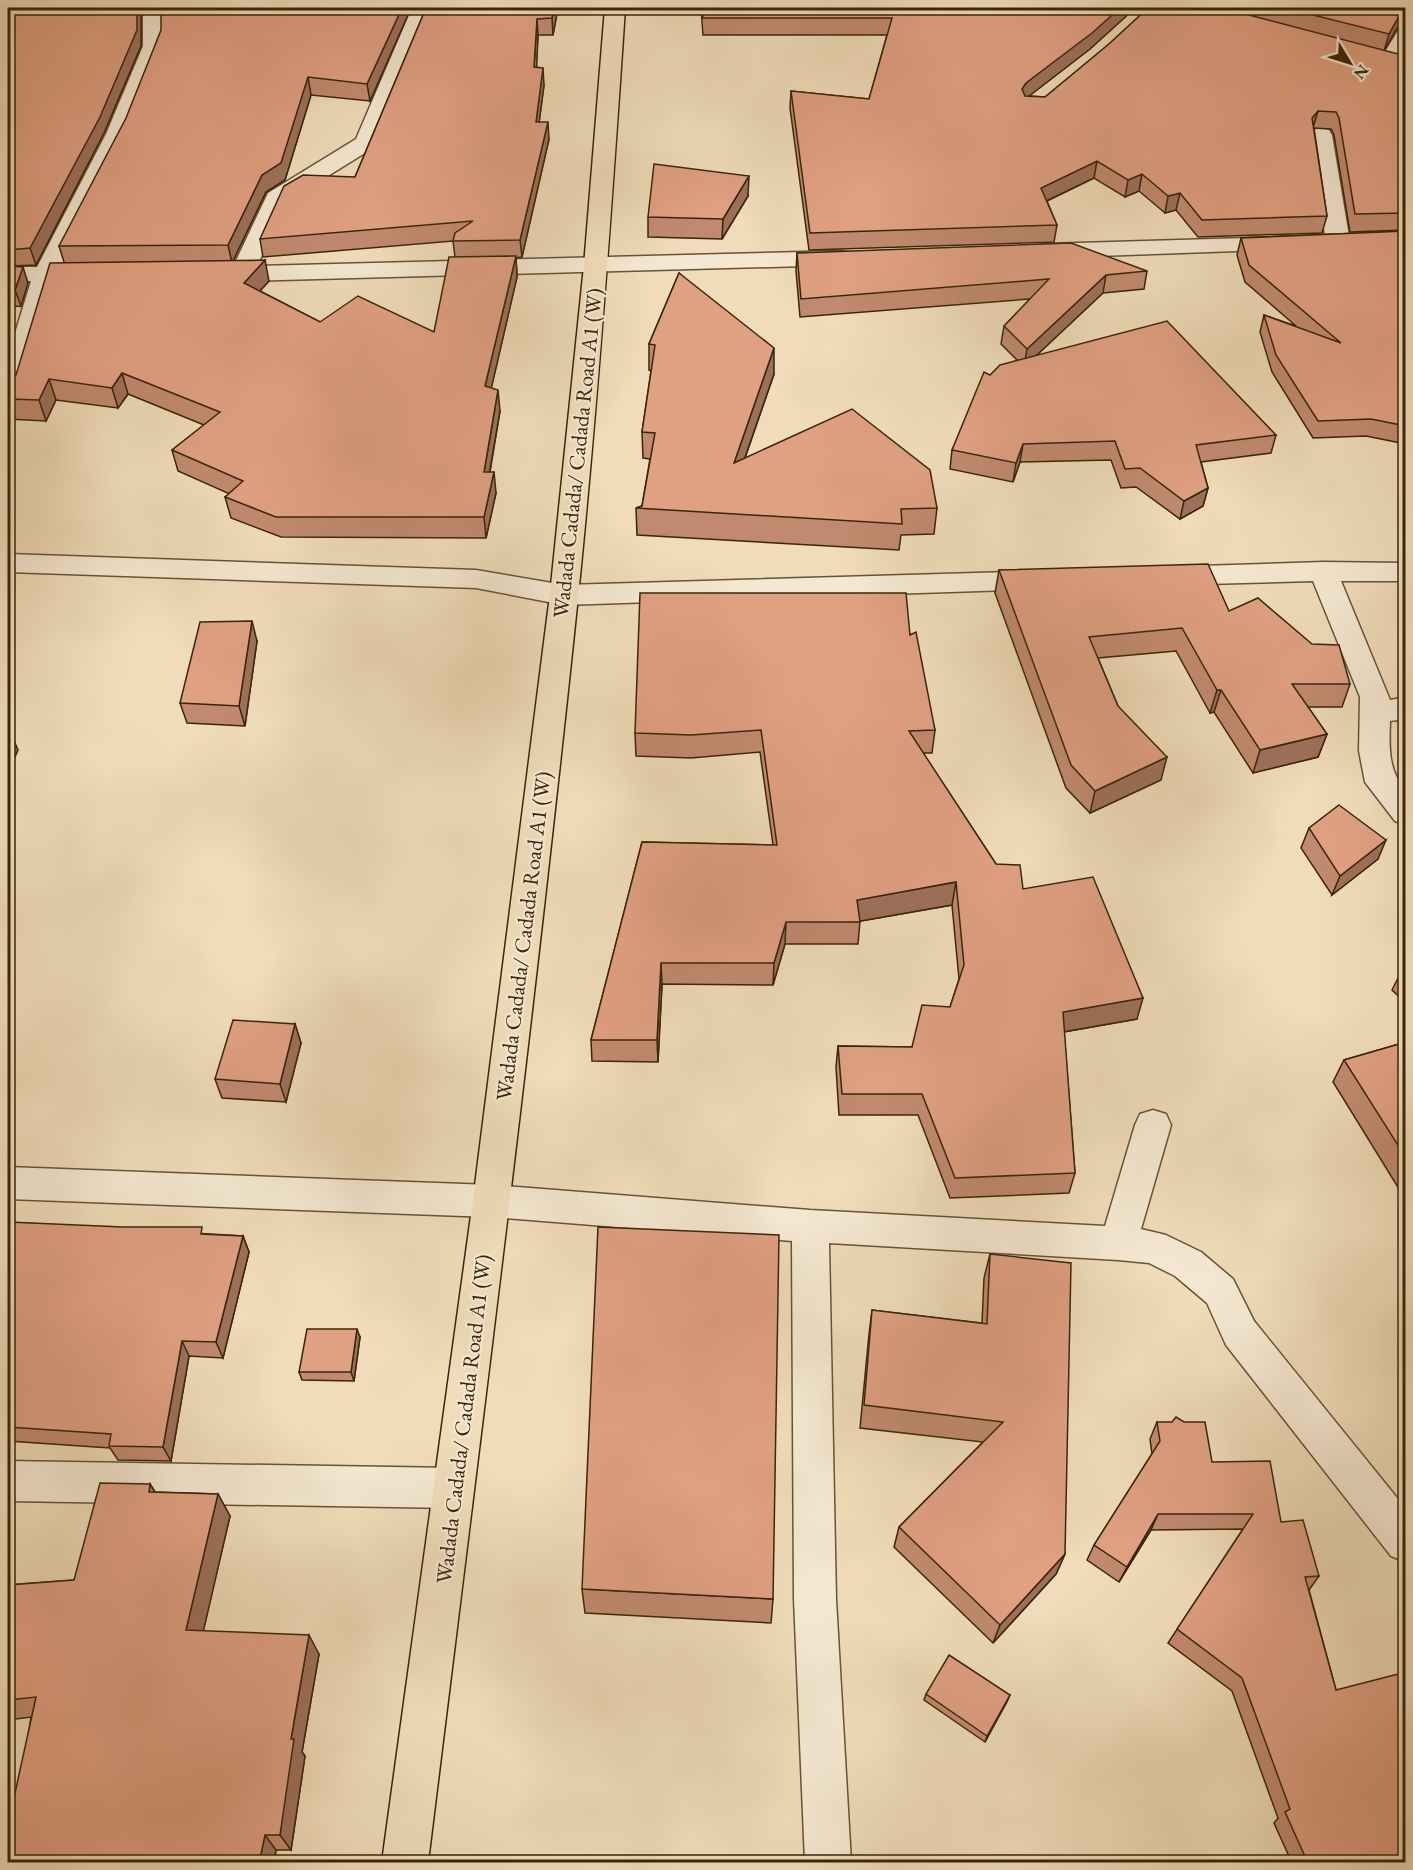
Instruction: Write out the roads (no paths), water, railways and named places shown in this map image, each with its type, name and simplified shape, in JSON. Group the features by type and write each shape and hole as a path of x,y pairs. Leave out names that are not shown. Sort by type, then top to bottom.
{"main road":[{"name":"Wadada Cadada/ Cadada Road A1 (W)","path":"405,1863 491,1201 564,594 596,266 615,8"}],"street":[{"path":"8,394 45,274 117,134 153,46 153,8"},
{"path":"241,274 276,198 365,143 422,8"},
{"path":"1397,63 1396,50 1406,33"},
{"path":"1027,252 1350,241 1321,135"},
{"path":"195,274 596,266 860,257"},
{"path":"8,274 114,274"},
{"path":"8,563 476,579 564,594 1074,579"},
{"path":"1323,571 1375,697 1374,751 1380,782 1406,813"},
{"path":"1145,577 1323,571 1406,572"},
{"path":"1374,713 1406,708"},
{"path":"1118,1243 1153,1125"},
{"path":"8,1183 491,1201 810,1226 1118,1243 1153,1247 1188,1264 1220,1291 1240,1333 1406,1542"},
{"path":"810,1226 815,1599 828,1863"},
{"path":"8,1481 453,1488"}]}
